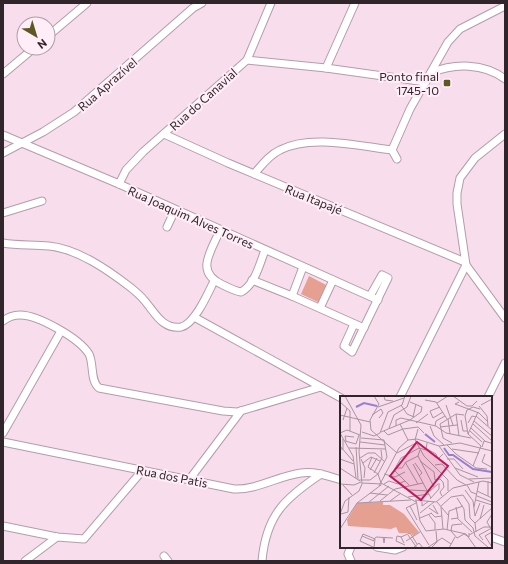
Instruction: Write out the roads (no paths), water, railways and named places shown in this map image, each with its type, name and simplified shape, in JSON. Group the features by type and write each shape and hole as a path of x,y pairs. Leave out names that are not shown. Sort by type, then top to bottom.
{"street":[{"path":"56,29 87,3"},
{"name":"Rua Aprazível","path":"3,152 74,112 193,8 202,3"},
{"name":"Rua do Canavial","path":"119,184 126,170 135,160 247,60 271,3"},
{"path":"326,68 355,3"},
{"path":"392,150 410,109 448,42 460,29 505,6"},
{"path":"3,74 24,56"},
{"path":"247,60 326,68 426,82"},
{"path":"431,73 458,67 471,66 484,67 497,72 505,78"},
{"name":"Rua Itapajé","path":"164,134 254,174 465,263"},
{"path":"505,134 475,158 460,178 457,193 457,204 465,263 505,318"},
{"name":"Rua Joaquim Alves Torres","path":"3,135 119,184 378,300"},
{"path":"254,174 270,156 279,150 301,143 326,142 392,150"},
{"path":"392,150 397,159"},
{"path":"3,213 42,202"},
{"path":"167,227 175,210"},
{"path":"220,230 206,263 206,270 214,281 241,292 252,280 265,250"},
{"path":"3,243 49,246 64,249 78,255 118,278 144,299 158,319 166,324 182,327 188,324 194,317 214,281"},
{"path":"400,396 465,263"},
{"path":"292,296 303,267"},
{"path":"354,324 344,346 352,352 388,278 382,275 370,296"},
{"path":"252,280 364,328"},
{"path":"320,308 333,280"},
{"path":"3,321 12,316 28,316 61,330 74,339 88,353 92,361 95,383 99,388 223,411 241,411 321,387"},
{"path":"194,317 340,397"},
{"path":"3,433 61,330"},
{"path":"488,396 505,363"},
{"path":"188,480 241,411"},
{"name":"Rua dos Patis","path":"3,442 142,471 241,489 302,473 321,474 340,480"},
{"path":"3,526 57,537 81,540 87,537 142,471"},
{"path":"262,561 269,528 282,504 321,474"},
{"path":"492,537 503,541 505,534"},
{"path":"25,561 57,537"},
{"path":"351,548 348,554 351,561"},
{"path":"383,548 395,550 400,548"}],"place":[{"name":"Ponto final 1745-10","path":"447,83"}]}
